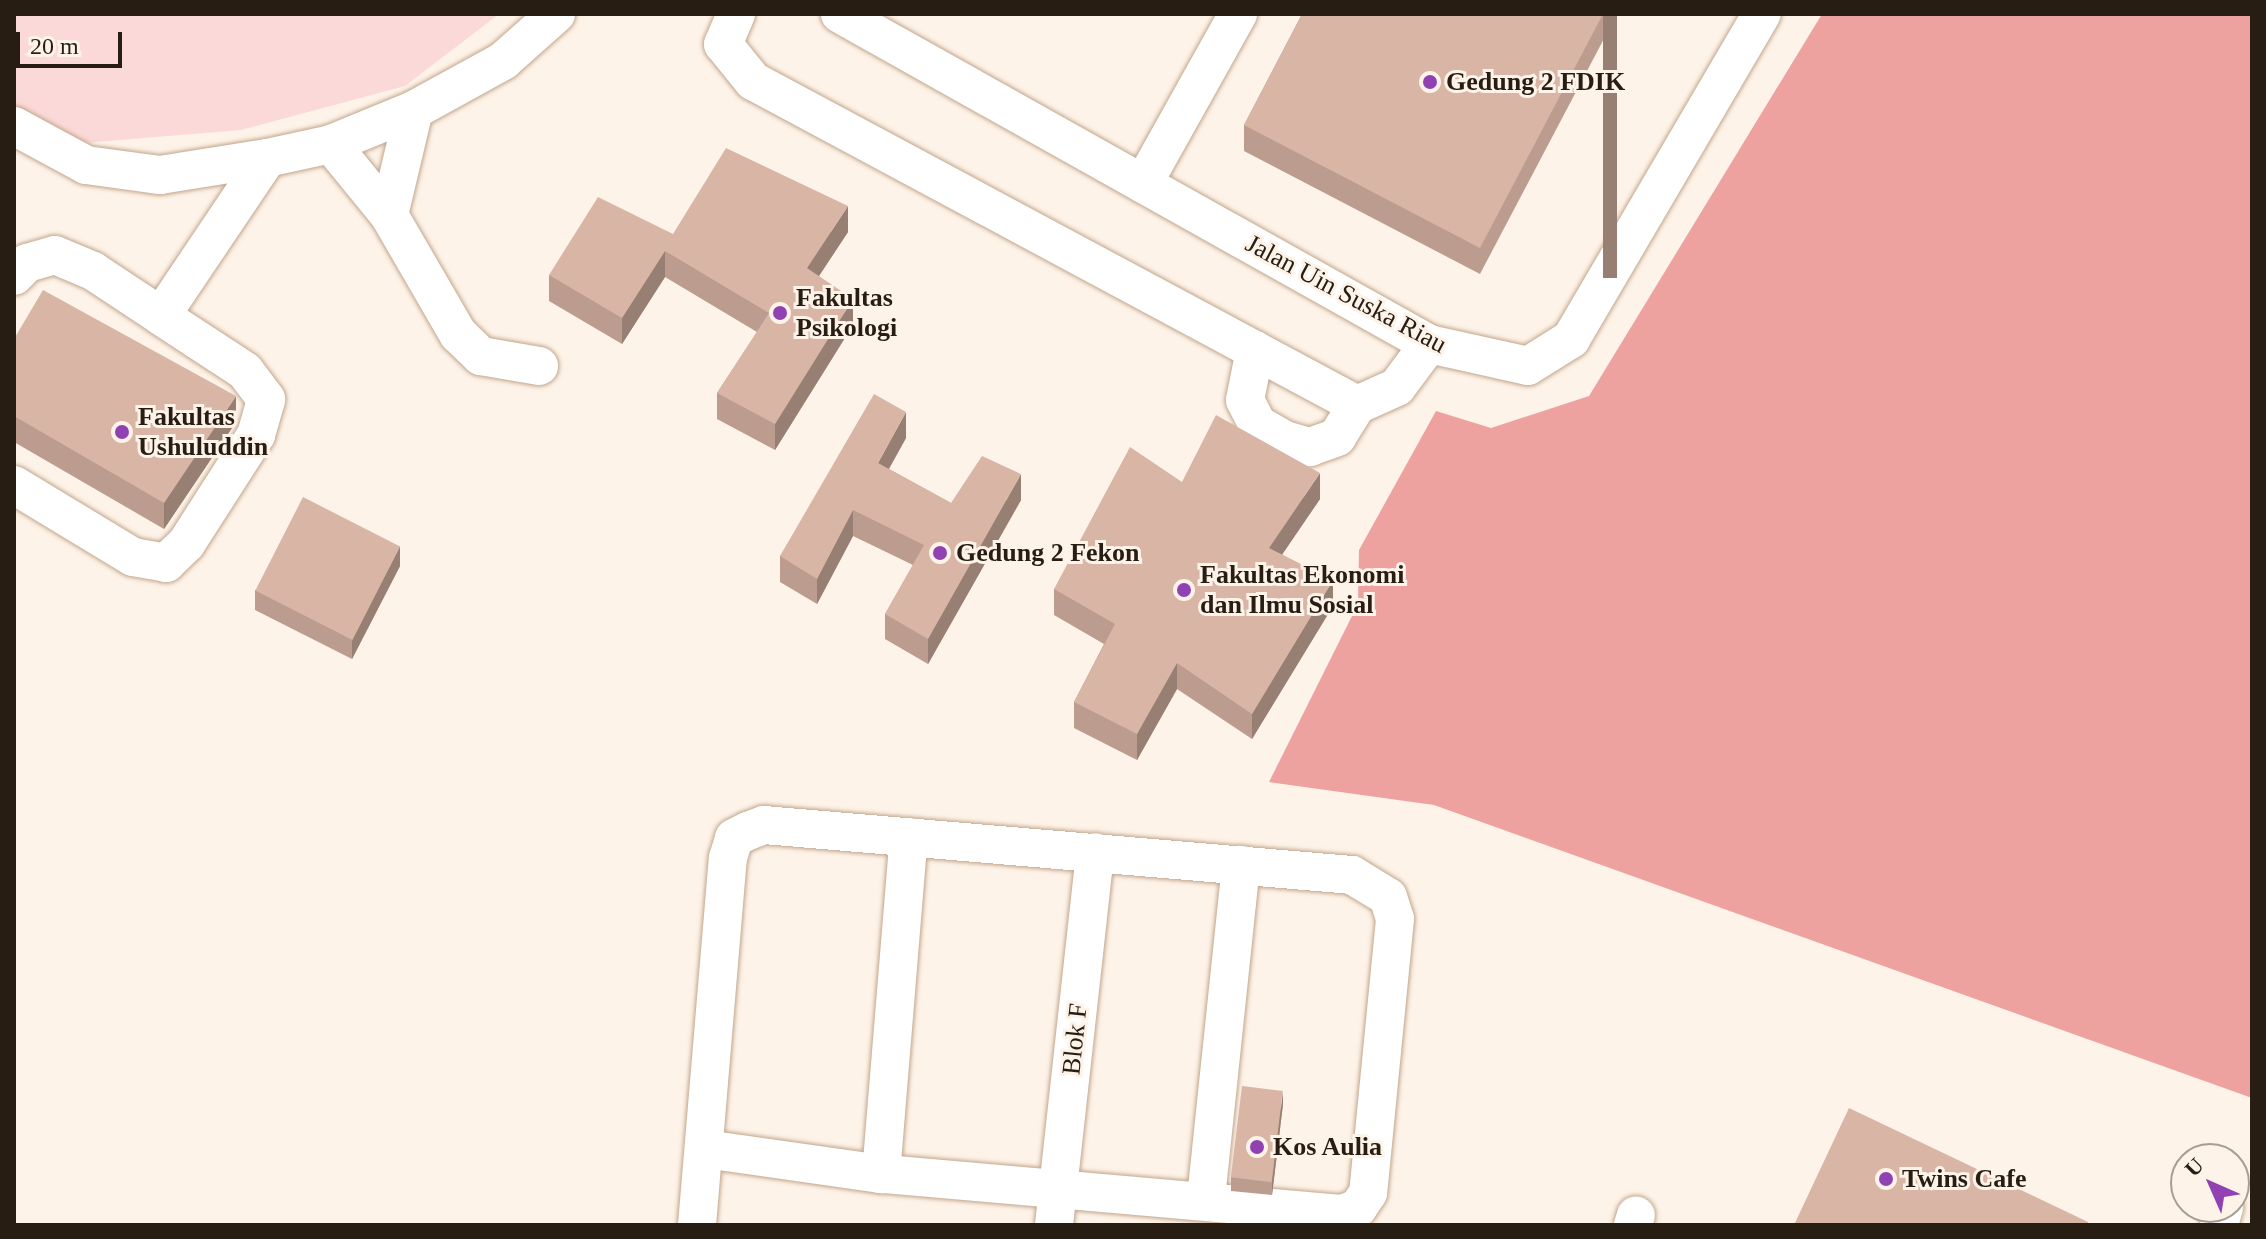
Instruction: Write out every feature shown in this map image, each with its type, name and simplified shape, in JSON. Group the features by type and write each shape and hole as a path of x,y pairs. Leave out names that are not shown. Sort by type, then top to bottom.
{"street":[{"path":"14,126 86,165 160,175 267,158 331,144 414,110 503,61 556,14"},
{"path":"736,14 723,44 753,81 1357,405"},
{"name":"Jalan Uin Suska Riau","path":"840,14 1429,344 1528,366 1571,339 1762,14"},
{"path":"1143,184 1238,14"},
{"path":"389,215 414,110"},
{"path":"331,144 389,215 458,334 481,356 539,366"},
{"path":"161,316 267,158"},
{"path":"14,276 55,255 93,271 245,371 266,399 256,435 186,544 166,563 133,557 14,485"},
{"path":"1255,350 1245,400 1257,424 1285,440 1310,447 1337,437 1357,405 1397,387 1429,344"},
{"path":"697,1225 734,838 764,825 1352,875 1388,897 1395,919 1368,1193 1358,1208 1342,1214 1206,1198 881,1174 705,1149"},
{"path":"881,1174 909,837"},
{"name":"Blok F","path":"1054,1225 1095,852"},
{"path":"1206,1198 1241,865"}],"shaded area":[{"path":"14,14 499,14 405,86 241,130 59,145 14,114"},
{"path":"1822,14 2252,14 2252,1098 1434,805 1269,782 1358,604 1359,550 1436,411 1491,428 1589,396"}],"building":[{"name":"Gedung 2 FDIK","path":"1302,14 1603,14 1480,248 1244,125"},
{"name":"Fakultas Psikologi","path":"726,148 848,206 807,268 853,299 775,424 717,393 769,313 665,251 622,318 549,275 598,197 673,234"},
{"name":"Fakultas Ushuluddin","path":"43,290 236,396 164,503 14,416 14,339"},
{"name":"Gedung 2 Fekon","path":"874,394 906,412 878,463 951,503 982,456 1021,474 928,639 885,614 924,545 853,510 817,579 780,556"},
{"name":"Fakultas Ekonomi dan Ilmu Sosial","path":"1216,415 1320,473 1269,548 1333,580 1252,714 1177,663 1137,734 1074,702 1115,624 1054,589 1130,447 1182,482"},
{"path":"303,497 400,546 352,640 255,591"},
{"name":"Kos Aulia","path":"1242,1086 1283,1091 1271,1182 1231,1177"},
{"name":"Twins Cafe","path":"1849,1108 2088,1222 2087,1225 1794,1225"}],"place":[{"name":"Gedung 2 FDIK","path":"1430,82"},
{"name":"Fakultas Psikologi","path":"780,313"},
{"name":"Fakultas Ushuluddin","path":"122,432"},
{"name":"Gedung 2 Fekon","path":"940,553"},
{"name":"Fakultas Ekonomi dan Ilmu Sosial","path":"1184,590"},
{"name":"Kos Aulia","path":"1257,1147"},
{"name":"Twins Cafe","path":"1886,1179"}]}
